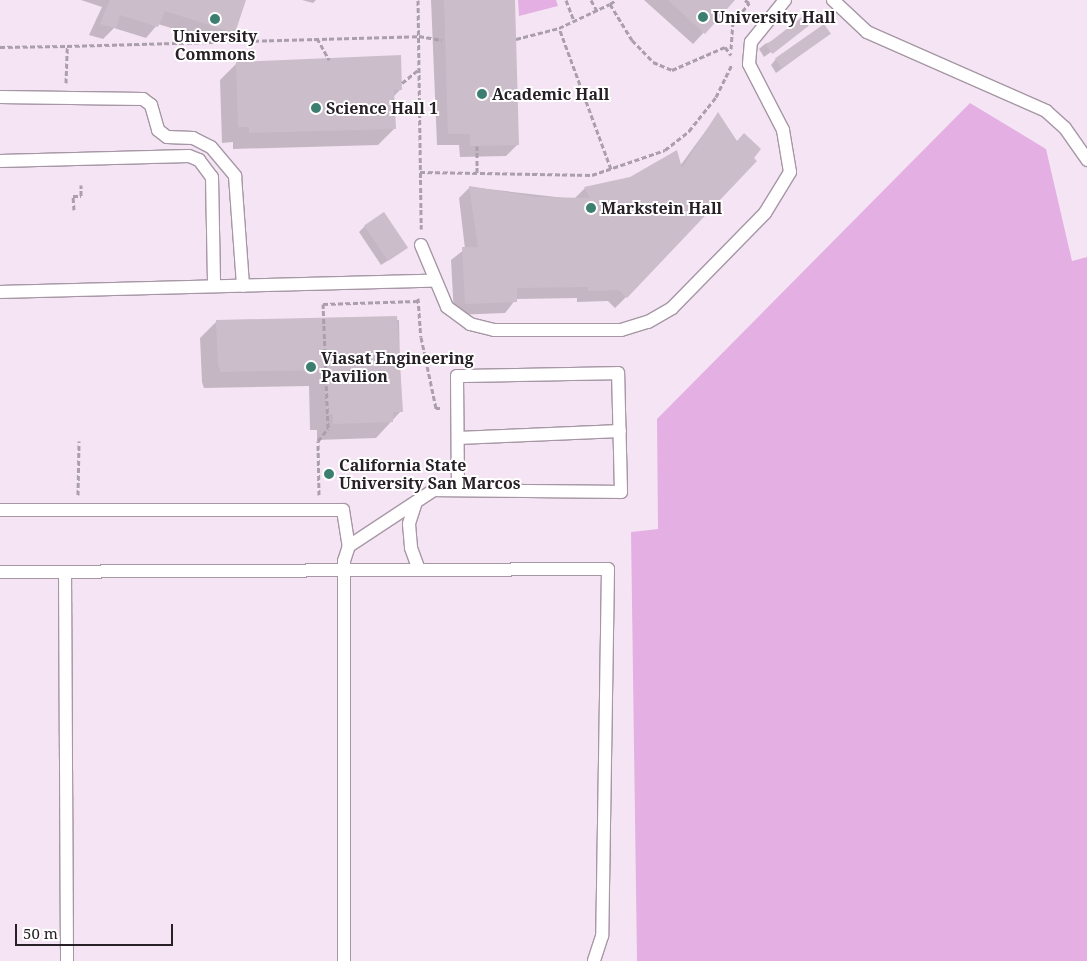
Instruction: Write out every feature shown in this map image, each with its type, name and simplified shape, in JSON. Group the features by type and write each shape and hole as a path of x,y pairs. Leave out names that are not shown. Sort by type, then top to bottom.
{"lane":[{"path":"421,245 432,281 447,307 470,324 494,330 622,330 648,322 672,308 765,213 790,172 783,130 748,64 751,42 785,0"},
{"path":"834,0 867,32 1046,111 1065,128 1087,160"},
{"path":"0,97 143,99 151,105 162,134 193,138 211,147 235,176 243,286"},
{"path":"0,160 188,156 199,160 212,177 214,286"},
{"path":"0,292 432,281"},
{"path":"349,546 434,490 621,492 618,373 457,376 458,490"},
{"path":"458,438 620,431"},
{"path":"416,502 409,524 410,548 419,570"},
{"path":"0,510 342,510 349,546 344,570 344,961"},
{"path":"0,572 608,569 602,936 594,961"},
{"path":"65,572 67,961"}],"path":[{"path":"418,0 421,245"},
{"path":"566,0 574,21"},
{"path":"591,0 597,11"},
{"path":"516,39 559,28 616,0"},
{"path":"420,172 592,175 665,150 689,131 716,97 732,63 733,23 749,3 745,0"},
{"path":"610,4 632,40 653,62 672,70 731,49"},
{"path":"559,28 611,169"},
{"path":"0,47 419,36 442,40"},
{"path":"317,38 329,60"},
{"path":"66,91 67,46"},
{"path":"402,83 419,69"},
{"path":"477,146 477,173"},
{"path":"74,210 73,196 81,196 81,185"},
{"path":"320,501 318,441 328,428 323,304 418,301 420,337 440,416"},
{"path":"78,501 79,441"}],"shaded area":[{"path":"518,0 556,0 558,6 519,16"},
{"path":"970,103 1046,149 1072,261 1087,257 1087,961 637,961 631,532 658,529 657,419"}],"building":[{"name":"University Commons","path":"110,0 246,0 235,33 165,11 158,27 120,15 116,28 100,24"},
{"name":"Academic Hall","path":"444,0 515,0 519,145 470,146 470,134 448,134"},
{"name":"University Hall","path":"668,0 735,0 705,34"},
{"path":"802,17 809,26 773,54 766,45"},
{"path":"824,24 831,34 782,68 775,58"},
{"name":"Science Hall 1","path":"401,55 402,90 394,90 396,129 249,133 249,127 238,127 236,62"},
{"name":"Markstein Hall","path":"718,112 737,141 744,133 761,149 754,158 757,161 627,298 619,290 588,291 588,287 517,288 517,302 465,304 462,247 478,247 469,186 536,197 590,198 584,187 630,177 677,150 682,168"},
{"path":"384,212 408,248 388,261 364,225"},
{"name":"Viasat Engineering Pavilion","path":"397,316 403,412 393,412 393,422 333,424 333,414 326,414 325,370 221,372 218,365 216,320"}],"place":[{"name":"University Hall","path":"703,17"},
{"name":"University Commons","path":"215,19"},
{"name":"Academic Hall","path":"482,94"},
{"name":"Science Hall 1","path":"316,108"},
{"name":"Markstein Hall","path":"591,208"},
{"name":"Viasat Engineering Pavilion","path":"311,367"},
{"name":"California State University San Marcos","path":"329,474"}]}
